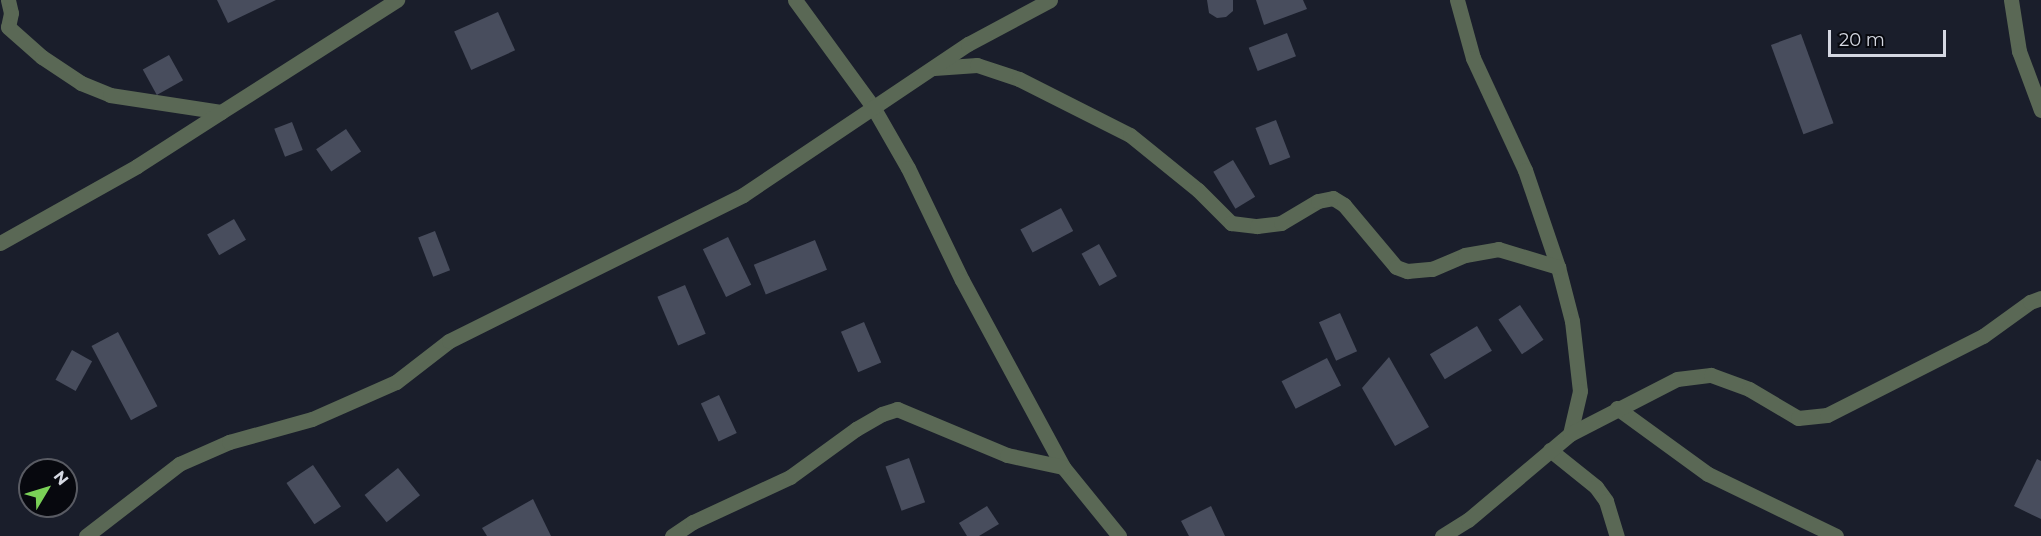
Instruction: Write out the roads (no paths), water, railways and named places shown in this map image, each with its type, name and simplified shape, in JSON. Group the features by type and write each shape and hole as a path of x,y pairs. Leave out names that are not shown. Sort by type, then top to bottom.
{"street":[{"path":"8,0 11,13 8,27 42,57 81,83 110,95 221,112"},
{"path":"0,243 137,165 397,0"},
{"path":"795,0 873,107 908,168 962,280 1063,467 1119,536"},
{"path":"86,536 179,465 229,442 312,419 396,382 449,341 744,195 968,44 1050,0"},
{"path":"1457,0 1473,58 1526,170 1558,267 1572,321 1580,391 1570,434"},
{"path":"2011,0 2019,51 2041,110"},
{"path":"931,69 977,65 1019,79 1130,135 1198,190 1231,223 1257,226 1281,223 1317,201 1333,198 1344,204 1396,267 1407,271 1432,269 1465,255 1498,249 1558,267"},
{"path":"1442,536 1468,520 1570,434 1677,379 1711,375 1749,389 1798,418 1827,415 1983,336 2030,302 2041,298"},
{"path":"1617,408 1708,474 1836,536"},
{"path":"672,536 693,522 771,488 856,429 882,414 897,410 921,417 1007,455 1063,467"},
{"path":"1550,450 1596,487 1606,501 1617,536"}]}
